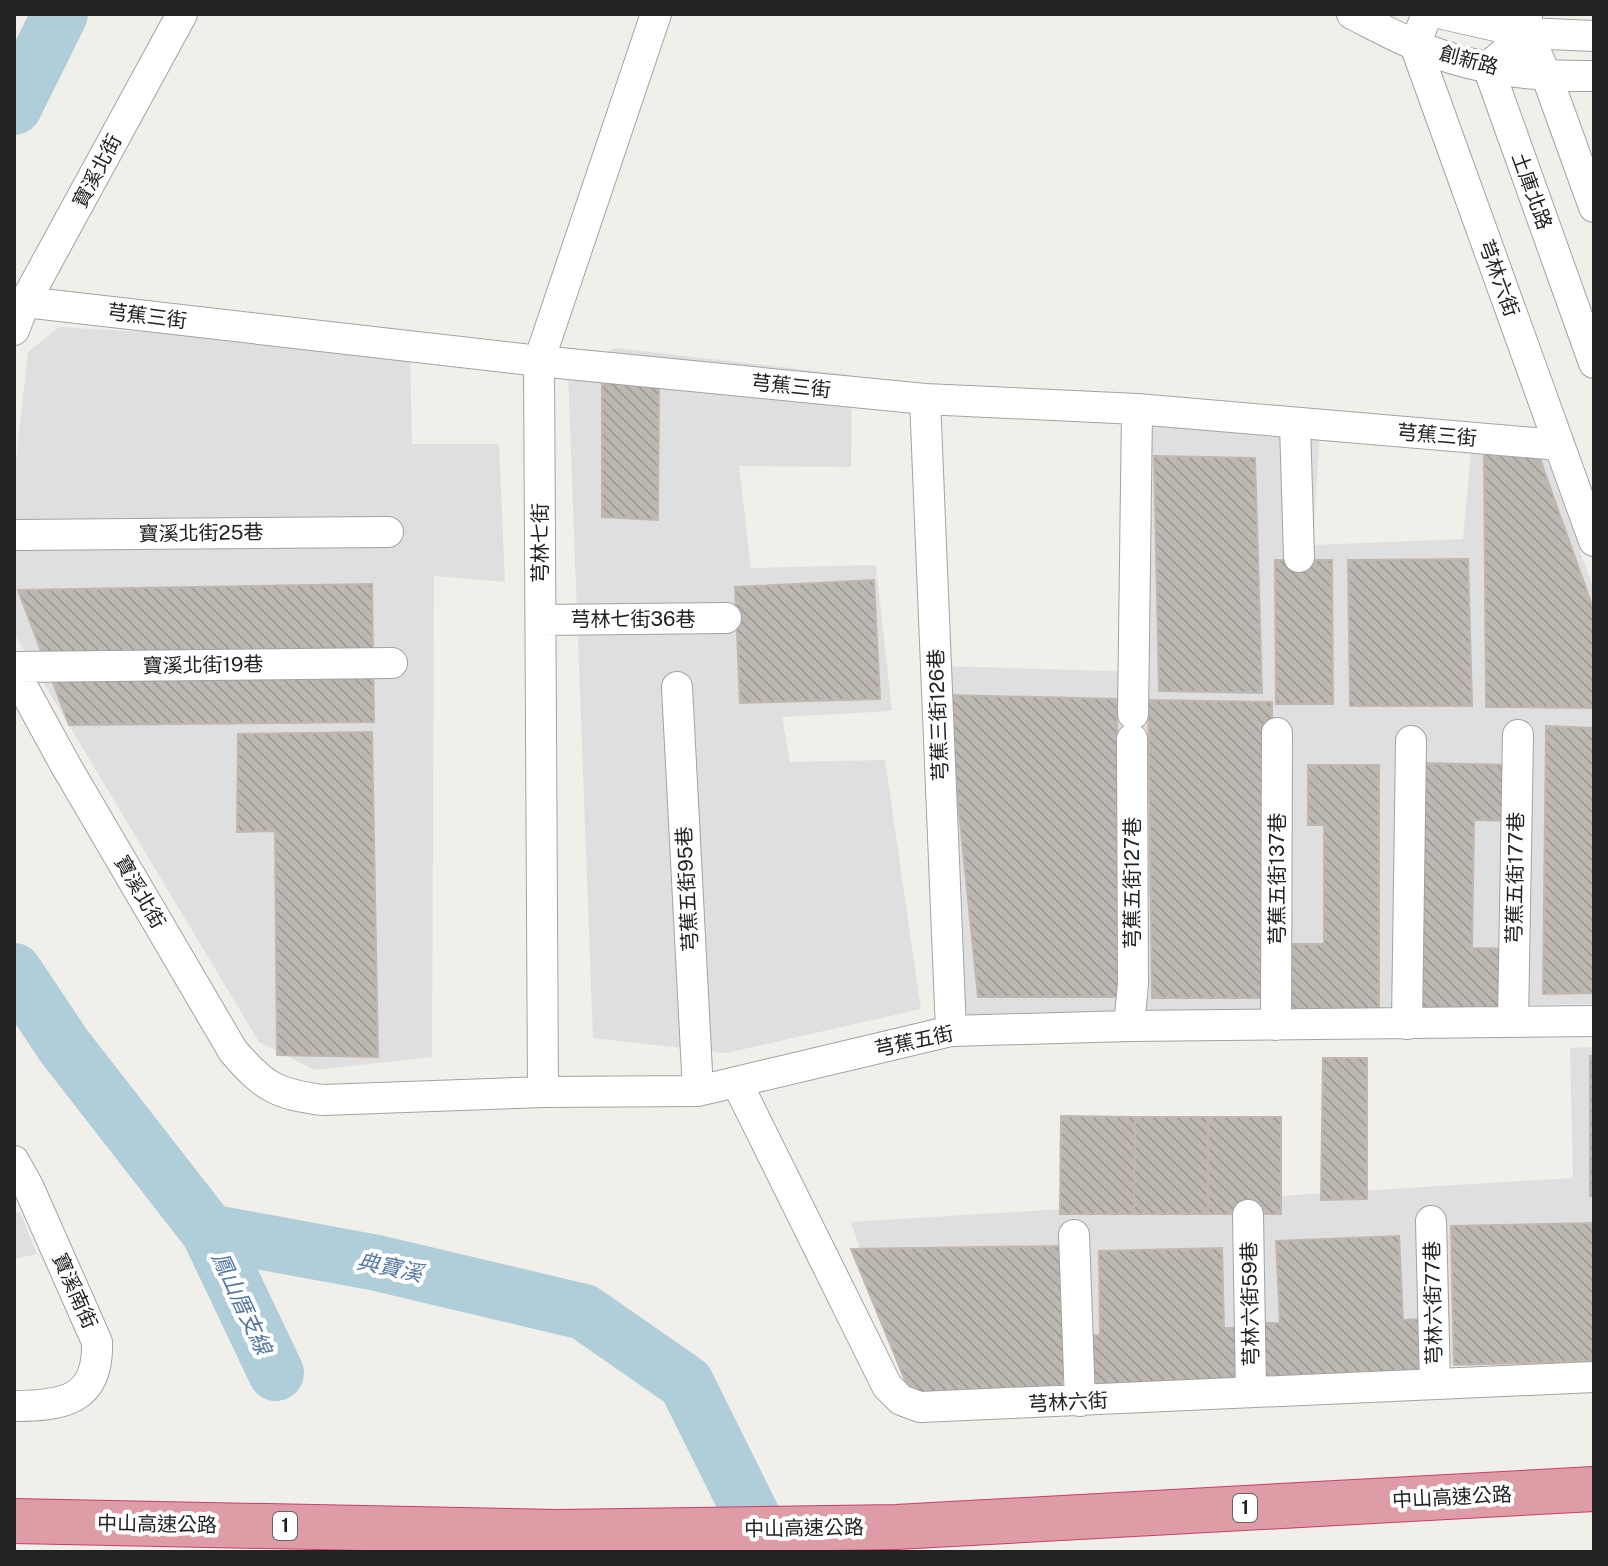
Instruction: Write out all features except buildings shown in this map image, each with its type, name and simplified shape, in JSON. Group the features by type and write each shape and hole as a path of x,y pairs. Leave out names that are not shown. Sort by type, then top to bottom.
{"highway":[{"name":"中山高速公路","path":"14,1521 557,1532 896,1527 1594,1489"}],"street":[{"name":"寶溪北街","path":"14,330 25,302 182,14"},
{"name":"芎林七街","path":"543,1092 539,361 656,14"},
{"name":"創新路","path":"1352,14 1415,45 1488,67 1547,77 1594,76"},
{"path":"1415,45 1427,14"},
{"name":"創新路","path":"1443,14 1594,36"},
{"path":"1488,67 1527,24 1594,207"},
{"name":"芎林六街","path":"1415,45 1594,541"},
{"name":"土庫北路","path":"1488,67 1594,363"},
{"name":"芎蕉三街","path":"25,302 539,361 925,399 1137,409 1559,445"},
{"name":"芎蕉三街126巷","path":"925,399 951,1031"},
{"name":"芎蕉五街127巷","path":"1129,1026 1133,984 1132,727 1137,409"},
{"path":"1295,424 1299,557"},
{"name":"寶溪北街25巷","path":"14,535 388,532"},
{"name":"芎林七街36巷","path":"541,620 726,618"},
{"name":"寶溪北街19巷","path":"14,669 392,663"},
{"name":"寶溪北街","path":"14,669 74,779 233,1051 257,1079 287,1095"},
{"name":"芎蕉五街95巷","path":"677,687 698,1091"},
{"name":"芎蕉五街137巷","path":"1276,1025 1277,733"},
{"name":"芎蕉五街177巷","path":"1513,1022 1518,735"},
{"path":"1407,1024 1411,741"},
{"name":"芎蕉五街","path":"287,1095 323,1100 543,1092 698,1091 951,1031 1594,1021"},
{"name":"芎林六街","path":"737,1083 887,1386 901,1400 920,1407 1594,1377"},
{"name":"寶溪南街","path":"14,1161 97,1342 98,1362 90,1383 75,1396 51,1406 14,1406"},
{"name":"芎林六街59巷","path":"1248,1215 1251,1392"},
{"name":"芎林六街77巷","path":"1431,1221 1435,1384"},
{"path":"1074,1235 1080,1401"}],"shaded area":[{"path":"59,327 410,348 412,444 499,444 505,582 434,576 432,1057 315,1070 259,1042 16,637 14,478 28,352"},
{"path":"615,348 852,375 851,467 739,466 751,568 876,565 892,711 782,717 790,762 885,760 921,1009 726,1053 593,1038 568,373"},
{"path":"1144,412 1321,412 1313,545 1463,539 1472,442 1540,438 1594,590 1594,1004 964,1015 939,666 1140,672"},
{"path":"1594,1047 1594,1360 935,1384 901,1375 851,1222 1573,1178 1570,1048"},
{"path":"20,1212 37,1254 14,1259 14,1213"}],"waterway":[{"name":"典寶溪","path":"14,107 60,14"},
{"name":"典寶溪","path":"14,971 64,1046 209,1232 377,1263 584,1312 686,1383 770,1552"},
{"name":"鳳山厝支線","path":"209,1232 276,1373"}]}
